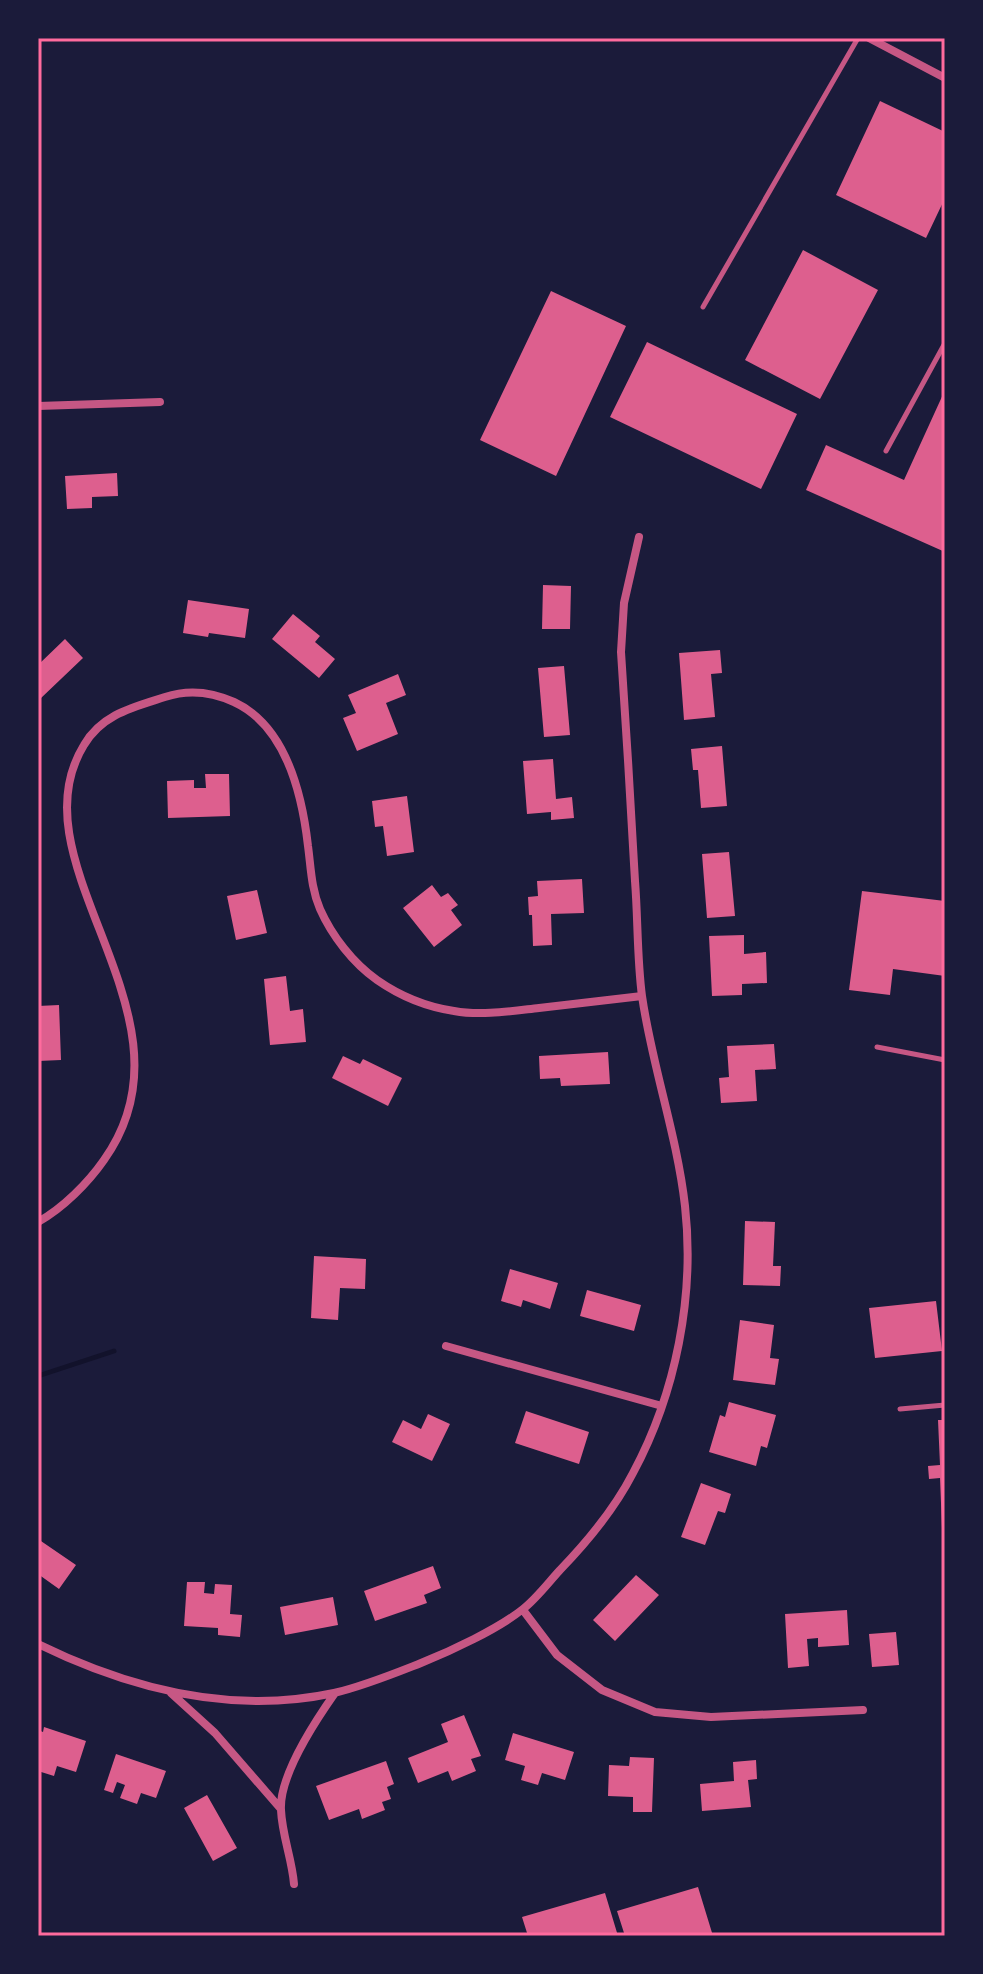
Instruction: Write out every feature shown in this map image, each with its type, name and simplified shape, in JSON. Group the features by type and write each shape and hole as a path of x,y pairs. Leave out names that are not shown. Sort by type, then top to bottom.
{"street":[{"path":"869,38 945,78"},
{"path":"38,406 160,402"},
{"path":"38,1644 81,1665 170,1693 217,1700 265,1702 335,1693 376,1681 452,1650 523,1610 593,1535 633,1473 662,1406 680,1341 687,1275 685,1208 642,996 621,652 624,603 639,537"},
{"path":"38,1222 91,1179 118,1140 133,1095 135,1050 127,1005 77,862 66,821 68,780 84,743 113,714 181,692 217,694 250,709 275,736 298,789 308,845 310,878 320,910 343,948 375,979 413,1001 456,1012 501,1012 642,996"},
{"path":"446,1346 662,1406"},
{"path":"523,1610 557,1655 568,1664 602,1690 655,1712 711,1717 863,1710"},
{"path":"170,1693 215,1733 280,1808"},
{"path":"294,1884 280,1808 309,1731 335,1693"}],"lane":[{"path":"703,307 858,38"},
{"path":"886,451 945,343"},
{"path":"877,1047 945,1060"},
{"path":"900,1409 945,1405"}],"building":[{"path":"880,101 945,132 945,198 926,238 836,195"},
{"path":"803,250 878,290 820,399 745,360"},
{"path":"551,291 626,326 556,476 480,440"},
{"path":"647,342 797,414 761,489 610,417"},
{"path":"945,390 945,552 806,490 826,445 904,480"},
{"path":"117,473 118,496 92,497 92,508 67,509 65,476"},
{"path":"543,585 571,586 570,629 542,629"},
{"path":"188,600 249,609 245,638 183,633"},
{"path":"293,614 320,636 315,642 335,659 319,678 272,639"},
{"path":"65,639 83,658 40,699 38,665"},
{"path":"720,650 722,673 711,674 715,717 684,720 679,653"},
{"path":"564,666 570,735 544,737 538,668"},
{"path":"398,674 406,695 386,703 398,734 357,751 343,718 356,713 348,695"},
{"path":"722,746 727,806 701,808 698,770 693,770 691,749"},
{"path":"553,759 556,799 572,797 574,818 551,820 551,812 527,814 523,761"},
{"path":"205,774 229,774 230,816 168,818 167,781 194,780 194,788 206,788"},
{"path":"407,796 414,852 387,856 383,826 375,827 372,801"},
{"path":"729,852 735,916 707,918 702,854"},
{"path":"582,879 584,913 551,914 552,945 533,946 528,897 538,896 537,881"},
{"path":"432,885 441,897 448,893 458,905 451,910 462,925 434,947 403,908"},
{"path":"257,890 267,933 236,940 227,896"},
{"path":"862,891 945,901 945,976 893,969 890,995 849,990"},
{"path":"744,935 744,954 766,952 767,983 742,984 742,995 712,996 709,936"},
{"path":"286,976 290,1011 303,1009 306,1042 270,1045 264,979"},
{"path":"59,1005 61,1060 38,1061 38,1006"},
{"path":"774,1044 776,1069 755,1070 757,1101 721,1103 719,1078 729,1077 727,1046"},
{"path":"608,1052 610,1084 561,1086 560,1078 540,1079 539,1056"},
{"path":"343,1056 360,1064 363,1059 402,1078 388,1106 332,1078"},
{"path":"745,1221 775,1222 773,1266 781,1266 780,1286 743,1285"},
{"path":"314,1256 366,1259 365,1289 340,1288 338,1320 311,1318"},
{"path":"510,1269 558,1283 550,1309 523,1300 521,1307 501,1301"},
{"path":"587,1290 641,1305 634,1331 580,1316"},
{"path":"936,1301 942,1351 875,1358 869,1308"},
{"path":"740,1320 774,1325 770,1358 779,1359 775,1385 733,1380"},
{"path":"729,1402 776,1415 767,1448 761,1446 756,1466 709,1452 720,1415 725,1417"},
{"path":"526,1411 589,1432 579,1464 515,1443"},
{"path":"428,1414 450,1424 432,1461 392,1442 403,1420 421,1429"},
{"path":"938,1420 945,1420 945,1528 942,1528 940,1478 929,1479 928,1466 940,1465"},
{"path":"701,1483 731,1494 725,1513 718,1511 705,1545 681,1537"},
{"path":"38,1539 76,1565 59,1589 38,1574"},
{"path":"433,1566 441,1588 424,1595 427,1603 375,1621 364,1591"},
{"path":"636,1575 659,1595 615,1641 593,1620"},
{"path":"187,1582 205,1582 204,1593 214,1594 215,1584 232,1585 230,1614 242,1615 240,1637 218,1635 218,1628 184,1626"},
{"path":"333,1597 338,1625 285,1635 280,1607"},
{"path":"847,1610 849,1645 818,1647 818,1638 807,1639 809,1666 788,1668 785,1614"},
{"path":"896,1632 899,1665 872,1667 869,1634"},
{"path":"464,1715 481,1756 471,1759 476,1771 452,1781 448,1771 418,1783 408,1758 448,1742 441,1724"},
{"path":"44,1727 86,1741 76,1772 57,1766 54,1776 38,1771 38,1730 43,1732"},
{"path":"513,1733 574,1752 565,1780 542,1773 538,1785 521,1780 525,1766 505,1760"},
{"path":"116,1754 166,1771 156,1798 141,1793 137,1804 120,1798 125,1785 117,1782 113,1793 104,1790"},
{"path":"630,1757 654,1758 652,1812 633,1812 633,1797 608,1796 609,1765 629,1766"},
{"path":"756,1760 757,1779 748,1780 751,1807 702,1811 700,1784 734,1781 733,1762"},
{"path":"386,1761 394,1784 387,1787 391,1799 382,1802 385,1810 362,1819 359,1809 329,1820 316,1786"},
{"path":"207,1795 237,1848 213,1861 184,1808"},
{"path":"698,1887 713,1936 625,1936 617,1911"},
{"path":"605,1893 618,1936 528,1936 522,1917"}],"waterway":[{"path":"38,1376 114,1351"}]}
